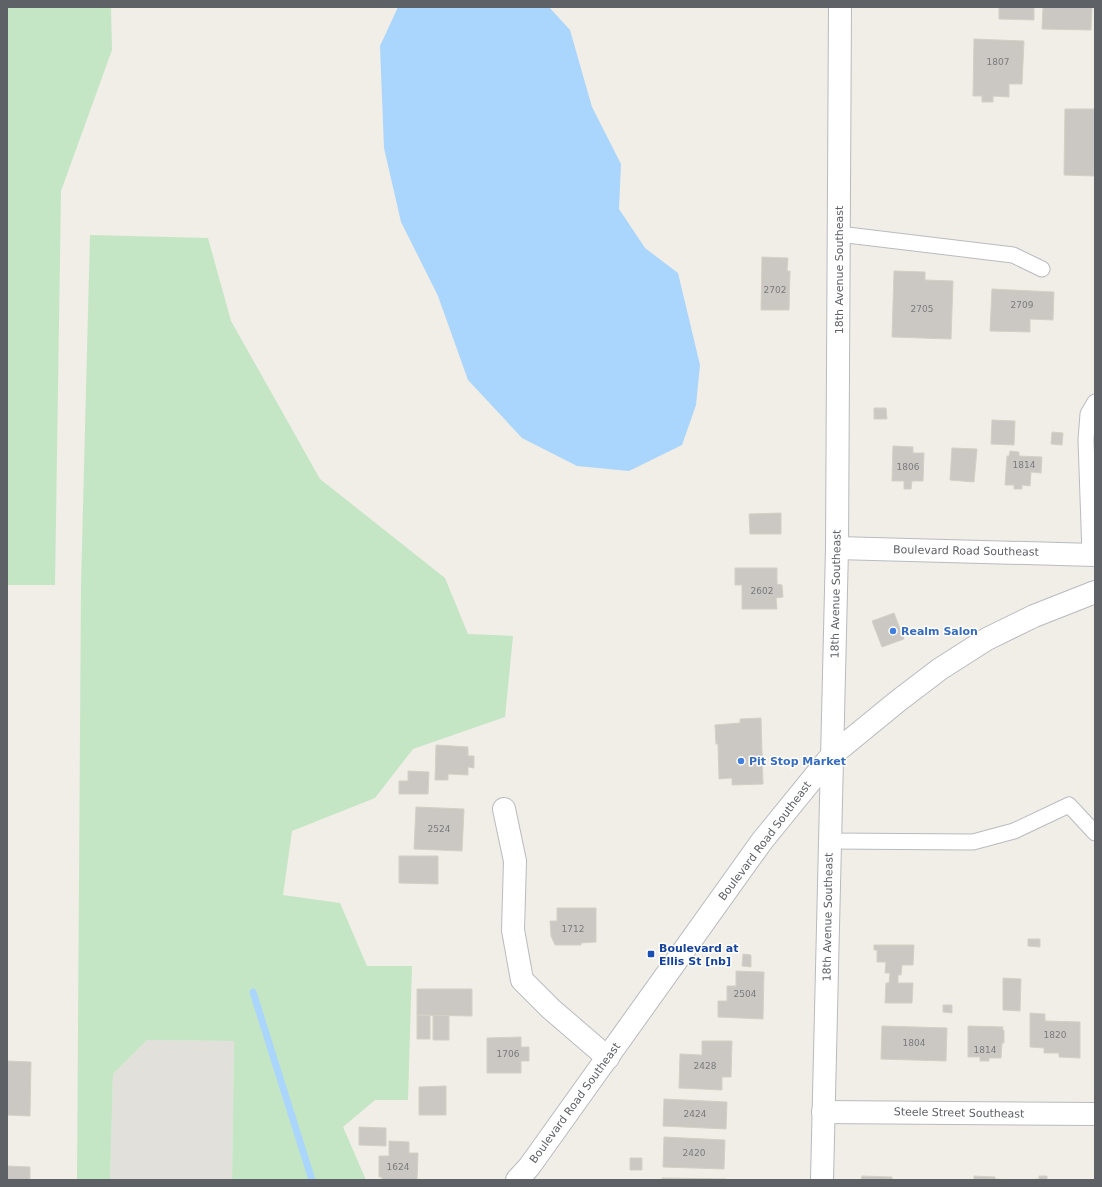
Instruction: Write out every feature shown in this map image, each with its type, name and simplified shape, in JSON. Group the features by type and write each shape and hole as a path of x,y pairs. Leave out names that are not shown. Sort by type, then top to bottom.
{"street":[{"name":"18th Avenue Southeast","path":"822,1180 837,548 840,7"},
{"name":"Boulevard Road Southeast","path":"837,548 1092,555"},
{"name":"Boulevard Road Southeast","path":"517,1180 608,1058 762,841 832,755 940,668 987,639 1034,616 1095,592"},
{"path":"504,809 515,862 514,930 522,980 551,1009 608,1058"},
{"name":"Steele Street Southeast","path":"823,1112 1095,1114"}],"lane":[{"path":"839,234 1013,255 1042,269"},
{"path":"1092,555 1086,440 1088,414 1095,402"},
{"path":"830,841 973,842 1014,831 1069,805 1095,833"}],"shaded area":[{"path":"147,1040 234,1041 232,1180 110,1180 113,1074"}],"green space":[{"path":"7,7 111,7 112,50 61,191 55,585 7,585"},
{"path":"90,235 208,238 231,321 320,479 445,578 468,634 513,636 505,717 413,749 375,798 292,831 283,895 340,903 367,966 412,966 408,1100 375,1100 343,1127 366,1180 232,1180 234,1041 147,1040 113,1074 110,1180 77,1180 81,585"}],"water":[{"path":"398,7 549,7 570,30 592,107 621,164 619,209 645,248 678,273 700,365 696,405 682,445 629,471 577,466 522,438 468,380 438,296 401,222 384,148 380,46"}],"building":[{"path":"999,7 1034,7 1034,20 999,19"},
{"path":"1043,7 1092,7 1091,30 1042,29"},
{"path":"974,39 1024,41 1022,84 1009,84 1009,97 993,96 993,102 982,102 982,96 973,96"},
{"path":"1065,109 1095,109 1094,176 1064,175"},
{"path":"762,257 788,258 787,271 790,271 789,310 761,310"},
{"path":"894,271 925,272 925,280 953,281 951,339 892,337"},
{"path":"992,289 1054,292 1053,320 1030,319 1030,332 990,331"},
{"path":"874,408 886,408 887,419 874,419"},
{"path":"992,420 1015,421 1014,445 991,444"},
{"path":"1052,432 1063,433 1062,445 1051,444"},
{"path":"893,446 913,447 913,453 924,453 923,481 912,481 911,489 904,489 904,481 892,481"},
{"path":"952,448 977,449 974,482 950,480"},
{"path":"1010,451 1019,452 1019,456 1042,457 1041,473 1031,472 1030,486 1022,485 1022,489 1014,489 1014,485 1005,485 1007,456 1009,456"},
{"path":"781,513 781,534 750,534 749,514"},
{"path":"735,568 777,568 777,584 782,585 783,597 776,598 777,609 742,609 742,585 735,585"},
{"path":"894,613 904,639 882,647 872,621"},
{"name":"Pit Stop Market","path":"761,718 763,784 732,785 732,778 719,779 718,744 716,744 715,725 740,723 740,719"},
{"path":"436,745 468,747 468,756 474,756 474,768 468,767 468,775 448,774 448,780 435,780"},
{"path":"408,771 429,772 428,794 399,794 399,781 408,781"},
{"path":"416,807 464,809 462,851 414,849"},
{"path":"399,856 438,856 438,884 399,883"},
{"path":"557,908 596,908 596,942 581,943 581,945 555,945 551,936 550,921 557,921"},
{"path":"1028,939 1040,939 1040,947 1028,946"},
{"path":"874,945 914,945 913,965 902,965 901,975 898,975 898,983 913,983 912,1003 885,1003 886,983 889,983 890,973 885,973 886,962 877,962 877,950 874,950"},
{"path":"743,954 751,955 751,967 742,966"},
{"path":"736,971 764,972 763,1019 718,1017 718,1001 727,1001 727,986 736,986"},
{"path":"1003,978 1021,979 1020,1011 1003,1010"},
{"path":"417,989 472,989 472,1016 417,1015"},
{"path":"943,1005 952,1005 952,1013 943,1012"},
{"path":"1030,1013 1045,1014 1045,1021 1080,1022 1080,1058 1059,1057 1059,1053 1044,1053 1044,1048 1030,1047"},
{"path":"417,1015 430,1015 430,1039 417,1039"},
{"path":"433,1015 449,1016 449,1040 433,1040"},
{"path":"882,1026 947,1028 946,1061 881,1059"},
{"path":"968,1026 1003,1027 1004,1043 1002,1043 1001,1058 989,1058 989,1061 980,1061 980,1057 968,1057"},
{"path":"521,1037 521,1047 529,1047 529,1061 521,1061 521,1073 487,1073 487,1038"},
{"path":"702,1041 732,1041 731,1077 722,1077 722,1090 679,1088 680,1054 702,1055"},
{"path":"7,1061 31,1062 30,1116 7,1115"},
{"path":"446,1086 446,1115 419,1115 419,1087"},
{"path":"664,1099 727,1102 726,1129 663,1126"},
{"path":"359,1127 386,1128 386,1146 359,1145"},
{"path":"664,1137 725,1140 724,1169 663,1167"},
{"path":"389,1141 409,1142 409,1153 418,1153 417,1180 382,1180 382,1177 379,1177 379,1156 389,1156"},
{"path":"630,1158 642,1158 642,1170 630,1170"},
{"path":"7,1166 30,1167 30,1180 7,1180"},
{"path":"862,1176 892,1177 892,1180 861,1180"},
{"path":"974,1176 995,1177 995,1179 1010,1180 974,1180"},
{"path":"1039,1176 1047,1176 1047,1180 1027,1180 1039,1179"},
{"path":"662,1178 726,1179 662,1180"}],"waterway":[{"path":"253,992 312,1180"}],"place":[{"name":"Realm Salon","path":"893,631"},
{"name":"Pit Stop Market","path":"741,761"},
{"name":"Boulevard at Ellis St [nb]","path":"651,954"}]}
